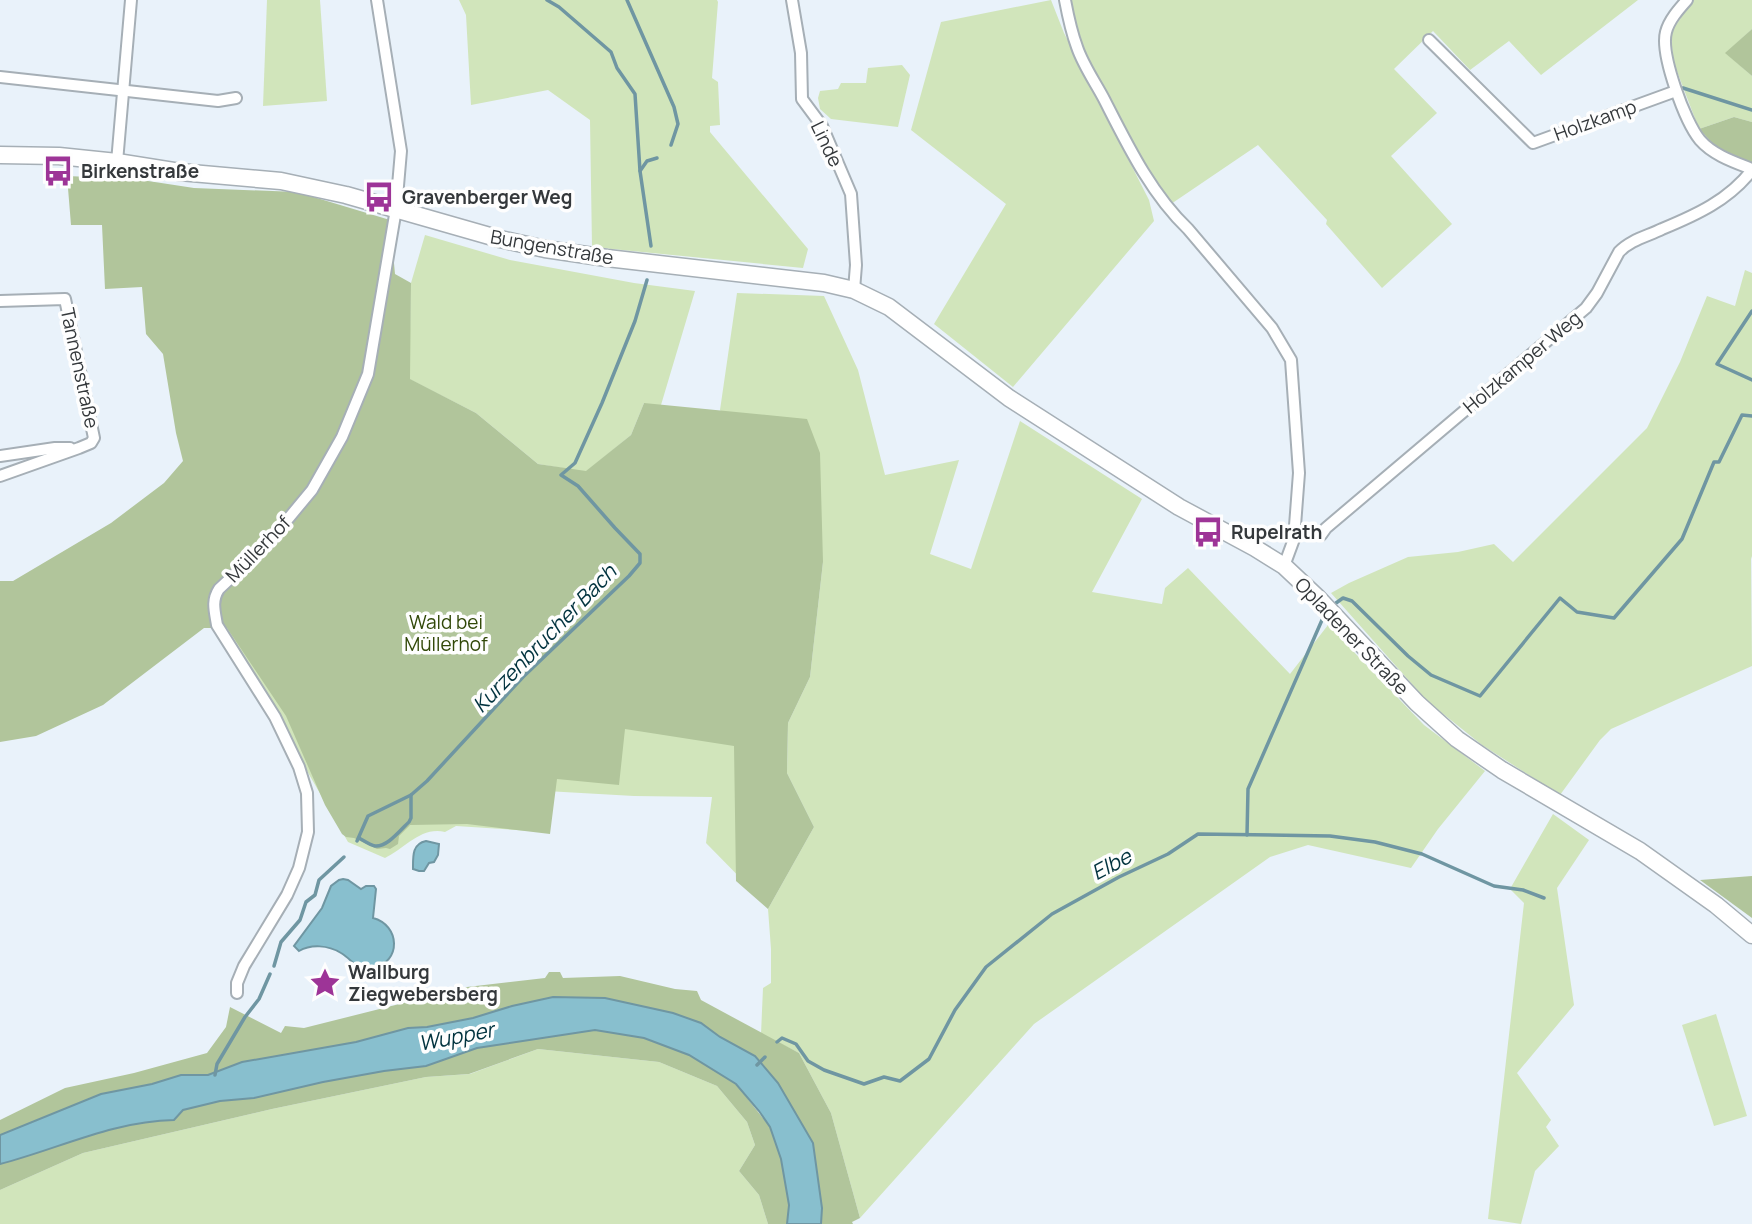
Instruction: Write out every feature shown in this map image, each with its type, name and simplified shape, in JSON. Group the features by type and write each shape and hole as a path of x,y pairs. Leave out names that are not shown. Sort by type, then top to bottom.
{"main road":[{"name":"Bungenstraße","path":"0,155 59,156 180,172 281,181 346,195 500,239 545,249 712,269"},
{"name":"Opladener Straße","path":"712,269 824,283 854,290 889,307 981,379 1032,413 1180,507 1283,566 1318,597 1417,703 1457,739 1502,770 1640,851 1716,905 1752,935"}],"street":[{"path":"117,162 131,0"},
{"path":"377,0 401,151 396,209"},
{"name":"Linde","path":"792,0 801,53 802,99 821,126 851,194 856,265 854,290"},
{"path":"1065,0 1078,50 1148,178 1177,219 1258,310 1289,356 1299,473 1294,539 1283,566"},
{"path":"1683,5 1668,25 1665,39 1676,91 1701,141 1730,161 1752,170"},
{"name":"Holzkamp","path":"1429,40 1533,143 1676,91"},
{"path":"0,77 218,100 236,98"},
{"name":"Holzkamper Weg","path":"1321,535 1586,308 1623,248 1707,209 1743,182 1752,170"},
{"name":"Müllerhof","path":"237,993 237,983 244,966 287,895 299,868 308,832 307,793 299,767 275,718 218,625 214,611 215,597 219,589 268,543 312,490 342,436 368,374 396,209"},
{"name":"Tannenstraße","path":"0,301 65,299 94,438 91,443 79,448"},
{"path":"0,456 55,448 79,448"},
{"path":"0,476 79,448"}],"green space":[{"path":"267,0 320,0 327,101 263,106"},
{"path":"459,0 717,0 712,78 718,82 720,125 710,126 710,132 808,249 803,268 592,247 590,120 548,90 471,105 466,15"},
{"path":"1051,0 1064,33 1149,200 1154,221 1013,387 934,324 1006,204 911,130 941,22"},
{"path":"1069,0 1638,0 1541,75 1509,41 1470,70 1433,31 1394,69 1437,113 1391,156 1452,224 1382,288 1326,224 1327,220 1258,145 1171,204 1155,183 1127,135 1084,50 1073,26"},
{"path":"1693,0 1752,0 1752,29 1726,53 1752,76 1752,122 1734,117 1699,129 1673,61 1671,32"},
{"path":"1752,29 1752,76 1725,53"},
{"path":"902,65 910,75 898,127 831,119 820,109 820,91 838,89 841,83 866,83 868,68"},
{"path":"1734,117 1752,122 1752,163 1716,147 1699,129"},
{"path":"67,176 135,179 194,188 297,192 390,220 395,274 411,283 410,379 476,413 538,464 586,471 631,435 644,403 807,419 820,453 823,562 810,677 788,723 787,773 814,827 768,909 736,881 734,746 625,729 619,785 557,779 550,834 467,824 410,825 399,836 398,844 390,849 377,849 346,837 325,805 286,716 227,628 204,628 103,705 36,736 0,742 0,581 13,581 111,523 164,483 183,461 163,354 146,334 142,287 105,289 102,225 71,225"},
{"name":"Wald bei Müllerhof","path":"425,235 510,260 634,283 695,291 661,405 802,441 761,899 706,843 712,797 546,791 534,805 532,831 456,826 445,832 420,835 385,858 348,842 224,627 582,486 652,424 644,403 631,435 586,472 538,464 476,413 409,379 411,283"},
{"path":"1745,270 1752,273 1752,666 1611,729 1560,795 1482,745 1427,701 1331,593 1408,557 1458,552 1494,544 1513,562 1647,428 1680,362 1707,296 1735,306"},
{"path":"737,293 824,296 858,370 885,475 959,460 930,554 971,569 1020,421 1142,499 1092,592 1162,604 1165,588 1188,568 1290,674 1328,625 1424,725 1485,771 1438,829 1411,868 1308,845 1270,857 1034,1024 860,1218 831,1113 799,1053 761,1034 763,988 771,983 768,909 814,827 787,773 788,723 810,677 823,562 720,410"},
{"path":"1553,814 1589,840 1557,888 1574,1005 1517,1073 1551,1120 1546,1127 1559,1146 1535,1171 1521,1224 1488,1219 1524,903 1510,889"},
{"path":"1752,876 1752,918 1700,880"},
{"path":"549,972 560,972 563,978 620,976 675,989 697,991 701,1000 799,1053 831,1113 860,1218 852,1222 853,1224 821,1224 822,1208 813,1143 755,1056 701,1023 673,1013 605,998 553,997 473,1018 408,1028 356,1042 242,1062 208,1075 181,1075 101,1094 0,1135 0,1120 65,1088 207,1053 226,1027 230,1007 281,1033 285,1026 304,1028 467,987 545,978"},
{"path":"1716,1014 1747,1116 1714,1126 1682,1025"},
{"path":"595,1030 644,1038 689,1055 736,1084 770,1127 781,1159 789,1205 787,1224 768,1224 759,1195 739,1171 755,1145 747,1122 717,1086 659,1062 538,1049 469,1074 426,1077 83,1153 0,1190 0,1164 107,1130 174,1120 183,1110 220,1101 254,1098 323,1082 426,1066 477,1048"},
{"path":"538,1049 659,1062 717,1086 747,1122 755,1145 739,1171 759,1195 768,1224 0,1224 0,1190 83,1153 426,1077 470,1074"}],"water":[{"path":"426,841 439,844 438,855 424,871 413,869 416,848"},
{"path":"343,879 361,889 374,886 373,918 382,922 393,935 393,951 389,959 373,968 356,965 331,948 314,946 299,951 294,946 322,908 331,886"},
{"name":"Wupper","path":"553,997 605,998 673,1013 701,1023 755,1056 778,1083 813,1143 822,1208 821,1224 787,1224 789,1205 781,1159 770,1127 736,1084 689,1055 644,1038 595,1030 477,1048 426,1066 323,1082 254,1098 220,1101 183,1110 174,1120 107,1130 0,1164 0,1135 101,1094 181,1075 208,1075 242,1062 356,1042 408,1028 473,1018"}],"waterway":[{"path":"547,0 559,7 611,52 617,68 635,94 640,171"},
{"name":"Kurzenbrucher Bach","path":"627,0 674,107 678,124 671,145"},
{"path":"1683,88 1752,110"},
{"name":"Kurzenbrucher Bach","path":"651,246 640,171 647,161 657,158"},
{"name":"Kurzenbrucher Bach","path":"359,838 380,846 398,833 411,818 411,795 523,677 640,563 640,554 578,486 561,475 575,463 602,403 635,321 647,280"},
{"path":"1752,311 1717,364 1752,380"},
{"path":"1336,603 1343,598 1352,601 1431,675 1480,696 1560,598 1577,612 1614,618 1682,539 1714,462 1719,462 1742,415 1752,416"},
{"path":"1247,835 1248,789 1322,620"},
{"name":"Kurzenbrucher Bach","path":"357,841 368,816 411,795"},
{"name":"Elbe","path":"777,1042 782,1038 796,1044 808,1061 824,1070 864,1084 884,1077 900,1081 929,1059 955,1010 986,967 1052,914 1168,854 1198,834 1330,836 1375,842 1422,854 1494,886 1523,890 1544,898"},
{"name":"Kurzenbrucher Bach","path":"274,966 281,942 300,920 306,902 315,895 319,880 344,857"},
{"name":"Kurzenbrucher Bach","path":"215,1075 217,1064 259,999 270,974"},
{"name":"Elbe","path":"757,1065 765,1057"}],"place":[{"name":"Birkenstraße","path":"58,171"},
{"name":"Gravenberger Weg","path":"379,197"},
{"name":"Rupelrath","path":"1208,532"},
{"name":"Wallburg Ziegwebersberg","path":"325,983"}]}
